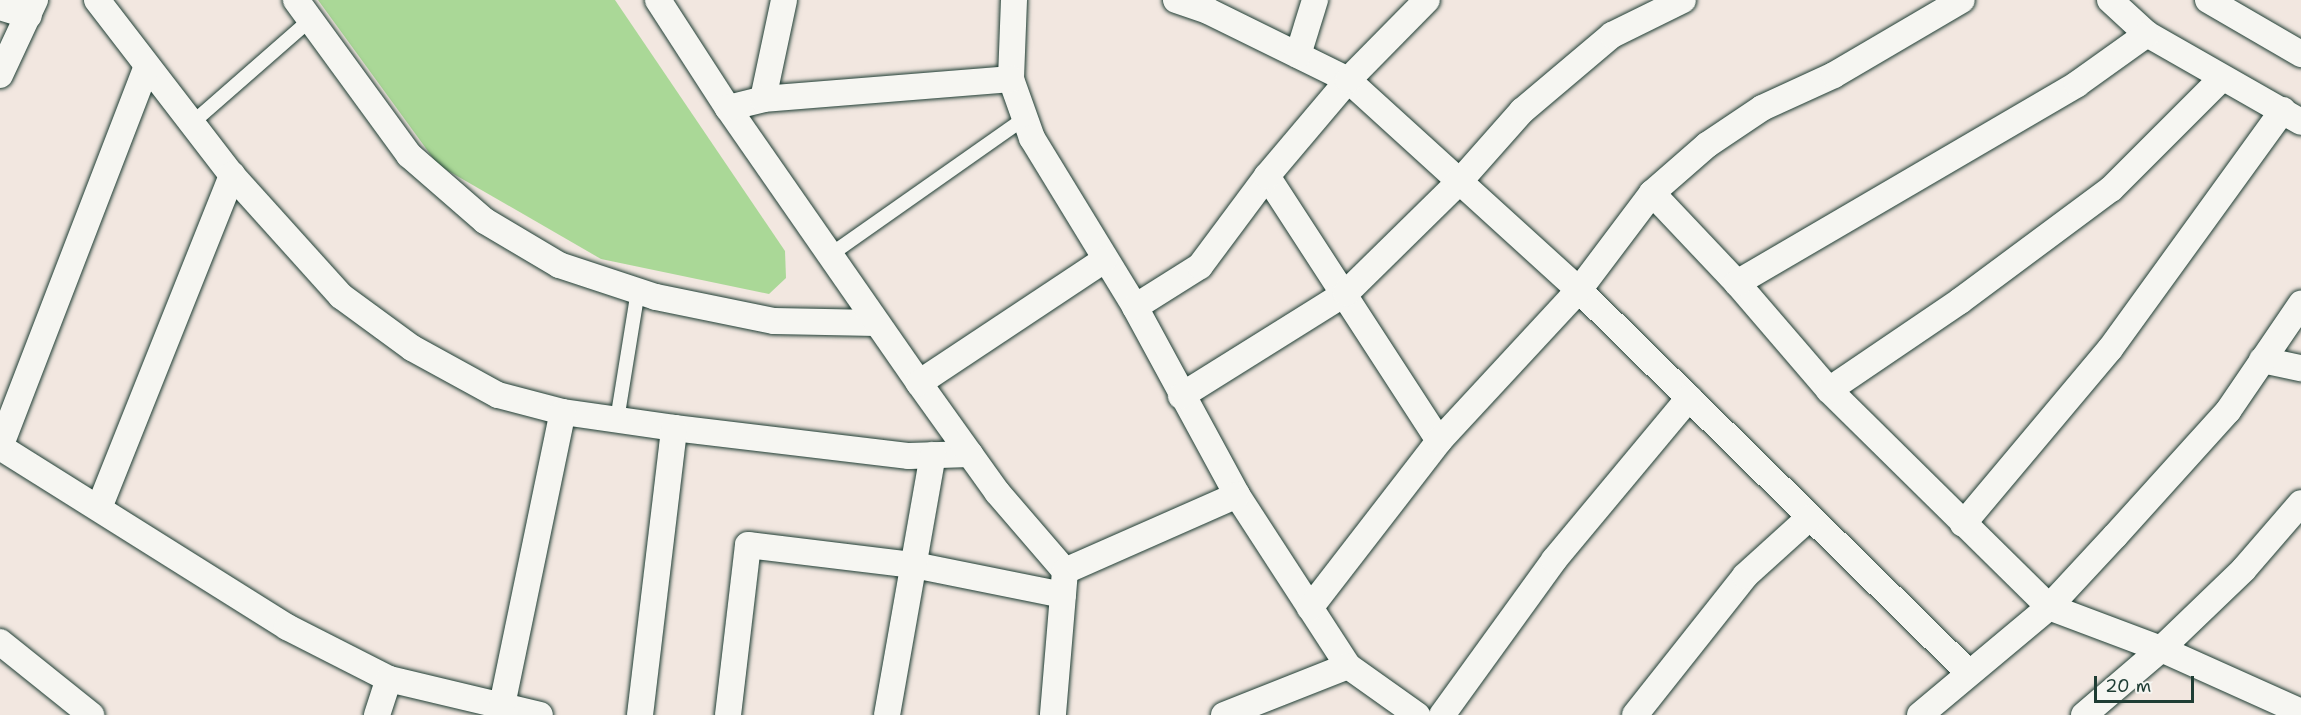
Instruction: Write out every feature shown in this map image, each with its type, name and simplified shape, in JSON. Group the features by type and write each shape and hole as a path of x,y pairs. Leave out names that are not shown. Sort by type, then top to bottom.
{"street":[{"path":"97,0 147,68 232,175 341,296 412,348 498,395 563,412 674,428 909,456 970,454"},
{"path":"658,0 728,108 876,323 1064,583 1053,715"},
{"path":"764,99 784,0"},
{"path":"1014,0 1011,80 1032,138 1104,260 1135,307 1181,396 1237,495 1348,666 1417,715"},
{"path":"1176,0 1208,11 1348,80 1579,290 1968,672"},
{"path":"1298,55 1315,0"},
{"path":"1135,307 1200,266 1267,176 1348,80 1427,0"},
{"path":"1181,396 1346,293 1460,181 1522,111 1612,35 1683,0"},
{"path":"1310,608 1439,441 1579,290 1652,193 1707,145 1762,108 1834,75 1962,0"},
{"path":"1963,524 2110,349 2292,116 2147,34 2110,0"},
{"path":"2208,0 2240,9 2301,54"},
{"path":"0,7 32,8 0,75"},
{"path":"303,10 409,155 485,221 559,265 638,291 774,321 876,323"},
{"path":"1737,283 2078,84 2147,34"},
{"path":"147,68 0,447 287,627 389,679 502,710 540,715"},
{"path":"1829,390 1960,301 2111,189 2222,78"},
{"path":"728,108 764,99 1011,80"},
{"path":"99,508 232,175"},
{"path":"1267,176 1346,293 1439,441"},
{"path":"1652,193 1737,283 1829,390 2049,607 2161,649 2283,710"},
{"path":"919,382 1104,260"},
{"path":"1920,715 1968,672 2049,607 2228,411 2301,304"},
{"path":"2262,360 2301,368"},
{"path":"1442,715 1554,560 1689,398"},
{"path":"502,710 563,412"},
{"path":"640,715 674,428"},
{"path":"887,715 933,455"},
{"path":"728,715 748,545 1064,583 1237,495"},
{"path":"2084,715 2161,649 2244,569 2301,503"},
{"path":"1635,715 1745,576 1809,518"},
{"path":"0,642 91,715"},
{"path":"1224,715 1348,666"},
{"path":"377,715 389,679"}],"lane":[{"path":"191,124 303,10"},
{"path":"830,255 1025,118"},
{"path":"617,420 638,291"}],"green space":[{"path":"318,0 615,0 785,251 786,278 769,294 601,259 438,165"}]}
